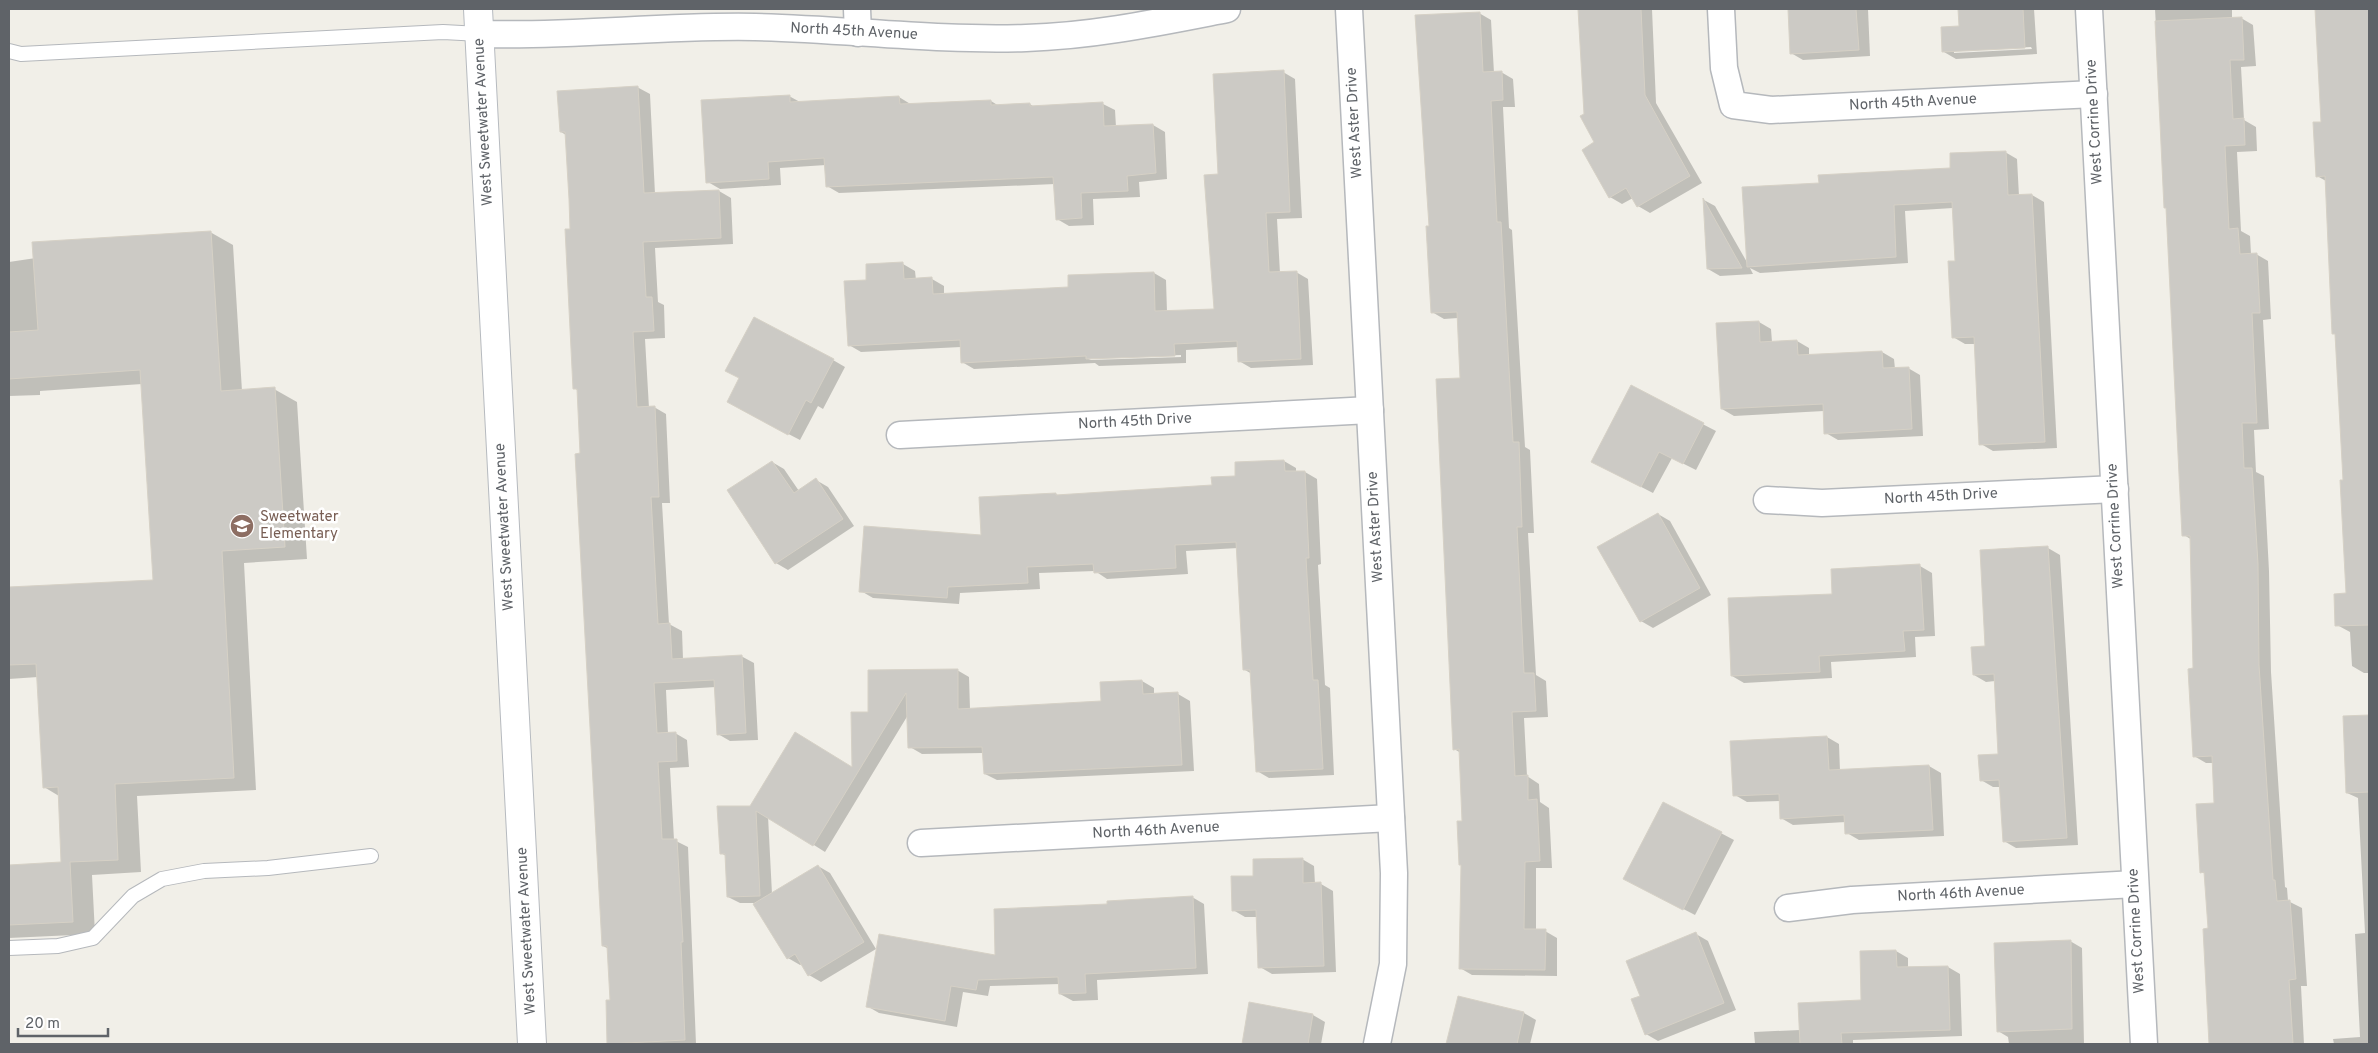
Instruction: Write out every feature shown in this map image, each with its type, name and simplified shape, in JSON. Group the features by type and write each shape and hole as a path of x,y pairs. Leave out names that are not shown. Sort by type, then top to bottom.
{"street":[{"name":"North 45th Avenue","path":"479,21 537,36 672,28 755,27 857,21 1027,38 1114,30 1227,9"},
{"name":"West Aster Drive","path":"1349,9 1395,911 1393,964 1377,1044"},
{"name":"North 45th Avenue","path":"1721,9 1724,68 1732,105 1771,110 2094,94"},
{"name":"West Corrine Drive","path":"2089,9 2144,1044"},
{"name":"West Sweetwater Avenue","path":"479,21 532,1044"},
{"name":"North 45th Drive","path":"900,434 1370,410"},
{"name":"North 45th Drive","path":"1767,500 1822,503 2115,489"},
{"name":"North 46th Avenue","path":"921,843 1391,818"},
{"name":"North 46th Avenue","path":"1788,908 1852,900 2135,884"}],"lane":[{"path":"9,51 21,54 443,32 479,21"},
{"path":"9,948 58,946 94,938 133,896 162,879 204,871 268,868 371,856"}],"building":[{"path":"1578,9 1641,9 1645,95 1690,176 1637,207 1626,188 1609,198 1582,150 1594,142 1580,116 1584,114"},
{"path":"1788,9 1856,9 1859,50 1790,54"},
{"path":"1958,9 2023,9 2025,48 1942,52 1941,27 1959,26"},
{"path":"2315,9 2369,9 2369,625 2335,626 2334,594 2346,593 2340,480 2343,480 2335,334 2332,334 2325,176 2316,177 2313,122 2321,122"},
{"path":"1480,12 1483,72 1502,71 1503,100 1491,101 1497,222 1501,222 1513,442 1519,442 1522,527 1517,527 1524,673 1534,673 1536,711 1512,712 1515,776 1528,775 1528,800 1537,799 1540,861 1525,862 1524,929 1546,929 1545,970 1459,969 1461,865 1459,865 1457,821 1462,821 1459,749 1453,750 1436,379 1460,378 1457,312 1431,313 1426,226 1429,226 1415,15"},
{"path":"2242,17 2244,60 2230,60 2233,119 2244,118 2245,145 2225,146 2229,229 2238,228 2240,254 2257,253 2260,313 2252,313 2257,423 2242,423 2244,468 2252,468 2258,564 2259,665 2273,880 2275,880 2277,901 2290,900 2296,979 2289,980 2293,1044 2209,1044 2203,929 2208,928 2204,872 2200,873 2196,804 2214,803 2212,756 2193,757 2188,669 2193,668 2190,536 2182,536 2166,208 2164,208 2155,21"},
{"path":"1284,70 1290,212 1266,213 1269,272 1297,271 1301,359 1238,362 1237,341 1174,344 1175,356 1086,359 1086,356 961,363 960,340 848,346 844,281 866,280 866,264 903,262 904,279 932,277 933,294 1068,287 1068,275 1154,272 1155,311 1214,309 1204,175 1218,174 1213,74"},
{"path":"638,86 644,193 719,190 721,238 643,242 646,297 652,297 654,331 633,332 637,407 655,406 659,497 651,497 658,624 670,623 672,659 742,655 746,733 717,735 714,680 654,683 657,733 676,732 677,761 658,762 662,839 677,839 683,942 681,942 685,1040 607,1044 606,1000 610,1000 607,946 602,946 575,454 580,453 577,389 573,389 565,229 570,229 569,199 565,132 560,132 557,91"},
{"path":"790,95 790,102 899,96 900,104 991,100 991,105 1030,103 1030,106 1103,102 1104,126 1153,124 1156,173 1127,176 1128,191 1081,193 1082,218 1056,220 1053,177 826,187 824,158 768,162 769,179 706,183 701,100"},
{"path":"2006,151 2008,195 2032,194 2045,442 1979,445 1974,337 1952,338 1948,261 1955,261 1952,202 1894,205 1896,257 1747,267 1742,187 1819,183 1818,175 1950,168 1950,153"},
{"path":"1703,198 1742,268 1707,269"},
{"path":"211,231 221,391 275,387 285,547 222,551 234,778 115,784 118,860 70,862 73,922 9,925 9,865 61,862 58,787 43,788 36,664 9,665 9,587 153,580 140,370 9,379 9,332 38,330 32,242"},
{"path":"754,317 834,359 811,403 806,400 788,435 727,402 739,378 725,371"},
{"path":"1759,321 1760,342 1797,340 1798,355 1882,351 1883,368 1909,367 1912,429 1824,434 1823,404 1721,409 1716,323"},
{"path":"1631,385 1704,423 1683,464 1659,452 1641,487 1591,462"},
{"path":"1284,460 1285,471 1305,471 1309,558 1306,558 1313,680 1318,680 1323,769 1256,772 1250,670 1243,670 1236,542 1175,545 1176,568 1094,573 1093,564 1027,567 1028,583 948,587 947,598 859,592 864,526 981,535 979,497 1056,493 1056,495 1212,485 1211,477 1235,476 1235,462"},
{"path":"772,461 794,493 816,478 843,519 775,564 727,490"},
{"path":"1658,513 1700,588 1640,622 1597,547"},
{"path":"2048,546 2067,838 2003,842 1999,780 1980,781 1978,755 1998,754 1994,674 1973,675 1971,647 1985,646 1980,550"},
{"path":"1920,564 1924,630 1903,631 1905,651 1819,656 1820,672 1731,676 1728,598 1832,594 1831,569"},
{"path":"958,669 958,709 1101,701 1100,682 1142,680 1143,694 1178,692 1182,765 984,774 982,747 908,748 906,693 813,846 756,811 760,896 727,897 725,854 720,854 717,806 750,806 795,732 852,767 851,712 868,712 868,670"},
{"path":"2369,715 2369,792 2346,793 2343,716"},
{"path":"1827,736 1829,770 1929,765 1933,830 1845,834 1844,815 1780,819 1779,794 1733,796 1730,741"},
{"path":"1663,802 1722,832 1683,910 1623,879"},
{"path":"1303,858 1303,883 1321,882 1324,966 1258,968 1256,910 1232,911 1231,876 1253,876 1253,859"},
{"path":"818,865 864,942 808,976 795,954 787,959 753,904"},
{"path":"1193,896 1196,968 1085,974 1086,993 1059,994 1058,977 978,980 976,990 951,986 945,1021 866,1007 879,934 995,955 994,909 1107,904 1107,901"},
{"path":"1696,932 1724,1003 1645,1035 1631,999 1640,996 1626,961"},
{"path":"2071,940 2072,1029 1997,1032 1994,943"},
{"path":"1896,950 1897,967 1948,966 1950,1030 1841,1033 1842,1044 1800,1044 1798,1003 1861,1000 1860,951"},
{"path":"1458,996 1524,1012 1517,1044 1446,1044"},
{"path":"1249,1002 1313,1014 1308,1044 1242,1044"}],"place":[{"name":"Sweetwater Elementary","path":"242,526"}]}
